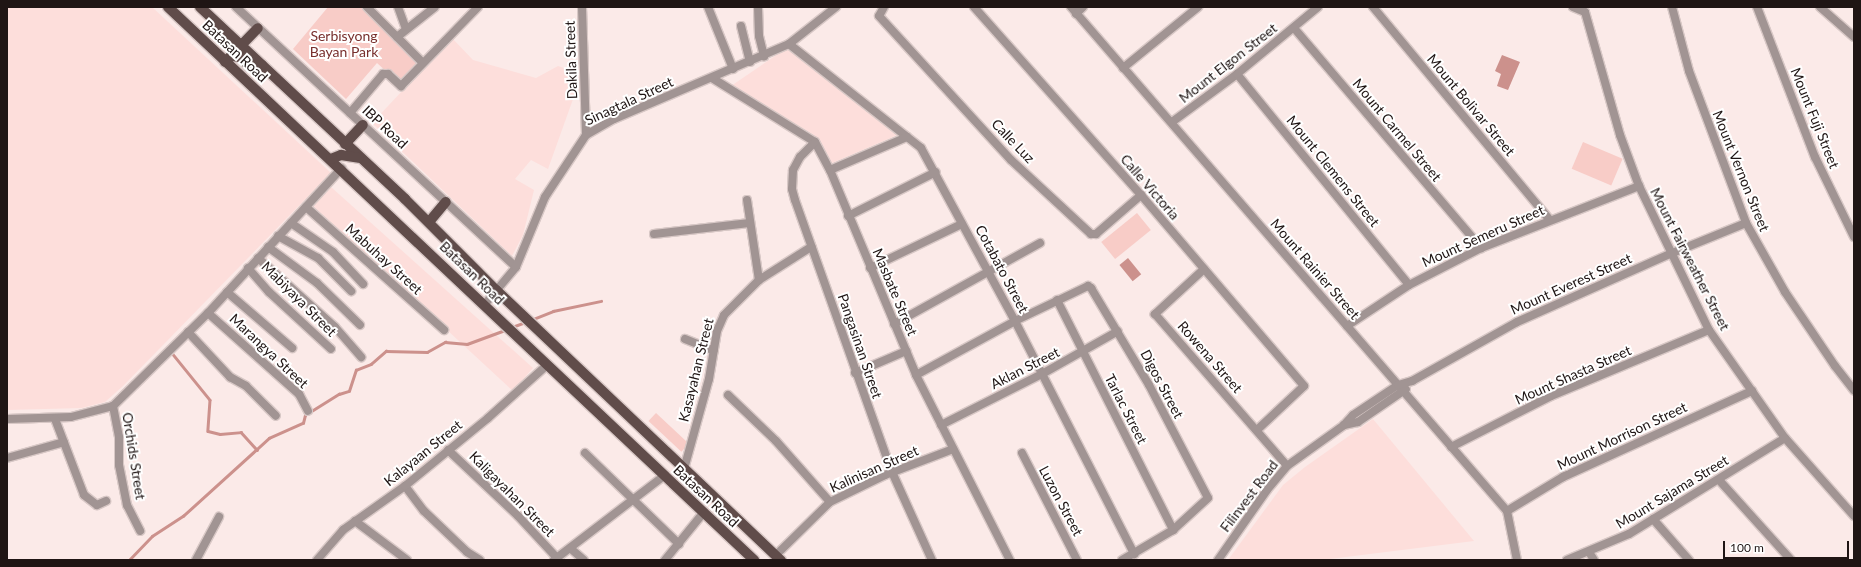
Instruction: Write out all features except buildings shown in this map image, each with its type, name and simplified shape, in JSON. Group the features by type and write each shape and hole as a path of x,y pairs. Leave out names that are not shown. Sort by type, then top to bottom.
{"main road":[{"name":"Batasan Road","path":"168,7 229,59 331,159 754,560"},
{"name":"Batasan Road","path":"200,7 429,222 496,290 779,558"},
{"path":"229,59 258,28"},
{"path":"229,59 238,56 249,66 262,65"},
{"path":"345,144 363,125"},
{"path":"331,159 341,155 361,158"},
{"path":"429,222 446,202"}],"street":[{"name":"IBP Road","path":"236,7 516,267"},
{"path":"367,7 423,63"},
{"path":"398,7 406,29"},
{"path":"350,113 383,74 388,74 401,86 478,7"},
{"name":"Dakila Street","path":"582,7 586,135"},
{"path":"708,7 733,69"},
{"path":"758,7 759,36 764,56"},
{"name":"Sinagtala Street","path":"485,304 516,267 545,197 586,135 614,119 789,44 836,7"},
{"name":"Calle Luz","path":"884,7 879,14 1011,160 1091,234 1096,234 1141,195"},
{"name":"Calle Victoria","path":"974,7 1141,195 1304,386 1257,430"},
{"path":"1073,10 1083,7"},
{"path":"1123,68 1198,7"},
{"name":"Mount Elgon Street","path":"1172,122 1237,74 1318,7"},
{"name":"Mount Bolivar Street","path":"1373,7 1550,220"},
{"name":"Mount Fairweather Street","path":"1573,7 1585,12 1620,135 1639,186 1670,254 1709,330 1785,438 1854,516"},
{"name":"Mount Vernon Street","path":"1672,7 1689,71 1746,223 1785,292 1835,366 1854,390"},
{"name":"Mount Fuji Street","path":"1757,7 1815,157 1854,237"},
{"path":"1820,7 1854,37"},
{"path":"396,37 432,8"},
{"name":"Mount Rainier Street","path":"1073,10 1172,122 1507,511 1517,560"},
{"path":"741,26 750,62"},
{"name":"Mount Carmel Street","path":"1294,28 1481,248"},
{"name":"Cotabato Street","path":"789,44 921,148 936,172 962,224 1015,321 1134,554"},
{"name":"Mount Clemens Street","path":"1237,74 1408,285"},
{"name":"Masbate Street","path":"712,78 815,142 830,170 916,375 1010,560"},
{"path":"830,170 907,137"},
{"name":"Pangasinan Street","path":"815,142 800,157 792,178 795,200 855,373 892,472 932,560"},
{"path":"7,419 55,419 88,414 113,406 208,313 342,168"},
{"path":"848,216 936,172"},
{"name":"Mount Semeru Street","path":"1347,326 1408,285 1481,248 1639,186"},
{"path":"747,200 749,223 759,280"},
{"name":"Mabuhay Street","path":"306,207 444,330"},
{"path":"291,223 333,252 363,284"},
{"path":"654,234 749,223"},
{"name":"Mount Everest Street","path":"1412,381 1517,322 1670,254 1746,223"},
{"path":"870,268 962,224"},
{"path":"278,236 318,258 351,291"},
{"path":"894,324 1040,243"},
{"path":"268,247 323,288 360,325"},
{"name":"Kasayahan Street","path":"684,469 714,351 717,331 724,315 759,280 786,260 811,247"},
{"path":"258,258 297,290 335,327 361,357"},
{"name":"Mabiyaya Street","path":"248,268 269,292 331,349"},
{"name":"Rowena Street","path":"1204,269 1156,314 1287,466"},
{"name":"Digos Street","path":"1057,300 1088,286 1118,331 1208,498 1173,530"},
{"path":"226,292 292,348"},
{"path":"916,375 1057,300"},
{"name":"Tarlac Street","path":"1057,300 1173,530"},
{"name":"Marangya Street","path":"208,313 299,394 308,411"},
{"name":"Mount Shasta Street","path":"1451,447 1551,396 1709,330"},
{"name":"Aklan Street","path":"941,425 1042,374 1118,331"},
{"path":"188,332 230,377 246,386 276,416"},
{"path":"685,339 714,351"},
{"path":"855,373 906,351"},
{"name":"Kalayaan Street","path":"317,560 343,530 405,486 488,418 547,365"},
{"name":"Filinvest Road","path":"1218,560 1267,490 1287,466 1344,425 1353,415 1398,385 1412,381"},
{"name":"Filinvest Road","path":"1344,425 1358,422 1404,392 1412,381"},
{"name":"Mount Morrison Street","path":"1507,511 1569,473 1752,391"},
{"path":"728,395 780,446 830,502"},
{"name":"Orchids Street","path":"113,406 119,437 119,465 127,505 140,531"},
{"path":"55,419 84,495 97,505 106,501"},
{"name":"Mount Sajama Street","path":"1567,560 1622,538 1719,480 1785,438"},
{"path":"7,458 64,442"},
{"name":"Kalinisan Street","path":"779,558 830,502 892,472 953,449"},
{"name":"Kaligayahan Street","path":"448,450 518,516 556,559"},
{"path":"585,453 679,544"},
{"name":"Luzon Street","path":"1022,453 1074,559"},
{"path":"556,559 664,476"},
{"path":"1719,480 1791,560"},
{"path":"405,486 424,511 467,552 480,560"},
{"path":"665,560 704,512"},
{"path":"196,560 218,517"},
{"path":"1653,519 1689,560"},
{"path":"355,521 407,560"},
{"path":"1122,560 1173,530"},
{"path":"570,548 584,560"},
{"path":"1589,552 1594,560"}],"shaded area":[{"path":"7,7 152,7 331,173 123,386 105,402 82,408 7,410"},
{"path":"452,38 473,60 536,78 558,66 582,74 548,169 531,160 515,179 534,190 523,235 512,256 372,123"},
{"path":"788,47 900,134 830,164 814,135 731,86"},
{"path":"1502,55 1520,62 1508,90 1497,86 1501,74 1495,71"},
{"path":"331,187 533,368 513,391 313,206"},
{"path":"1128,258 1141,274 1133,281 1119,265"},
{"path":"1373,419 1474,541 1322,560 1228,560 1283,485 1305,467"}],"green space":[{"name":"Serbisyong Bayan Park","path":"328,7 363,7 418,62 399,83 377,63 346,99 293,49"},
{"path":"1583,142 1623,159 1611,185 1572,169"},
{"path":"1137,213 1151,230 1115,259 1101,242"},
{"path":"656,413 689,444 681,452 648,421"}],"waterway":[{"path":"531,320 553,311 601,301"},
{"path":"512,327 526,322"},
{"path":"129,560 152,536 183,516 269,438 303,423 305,415 339,394 349,391 356,370 371,364 386,351 427,352 445,342 467,344 505,330"},
{"path":"172,353 210,400 208,431 220,434 241,432 257,450"}]}
